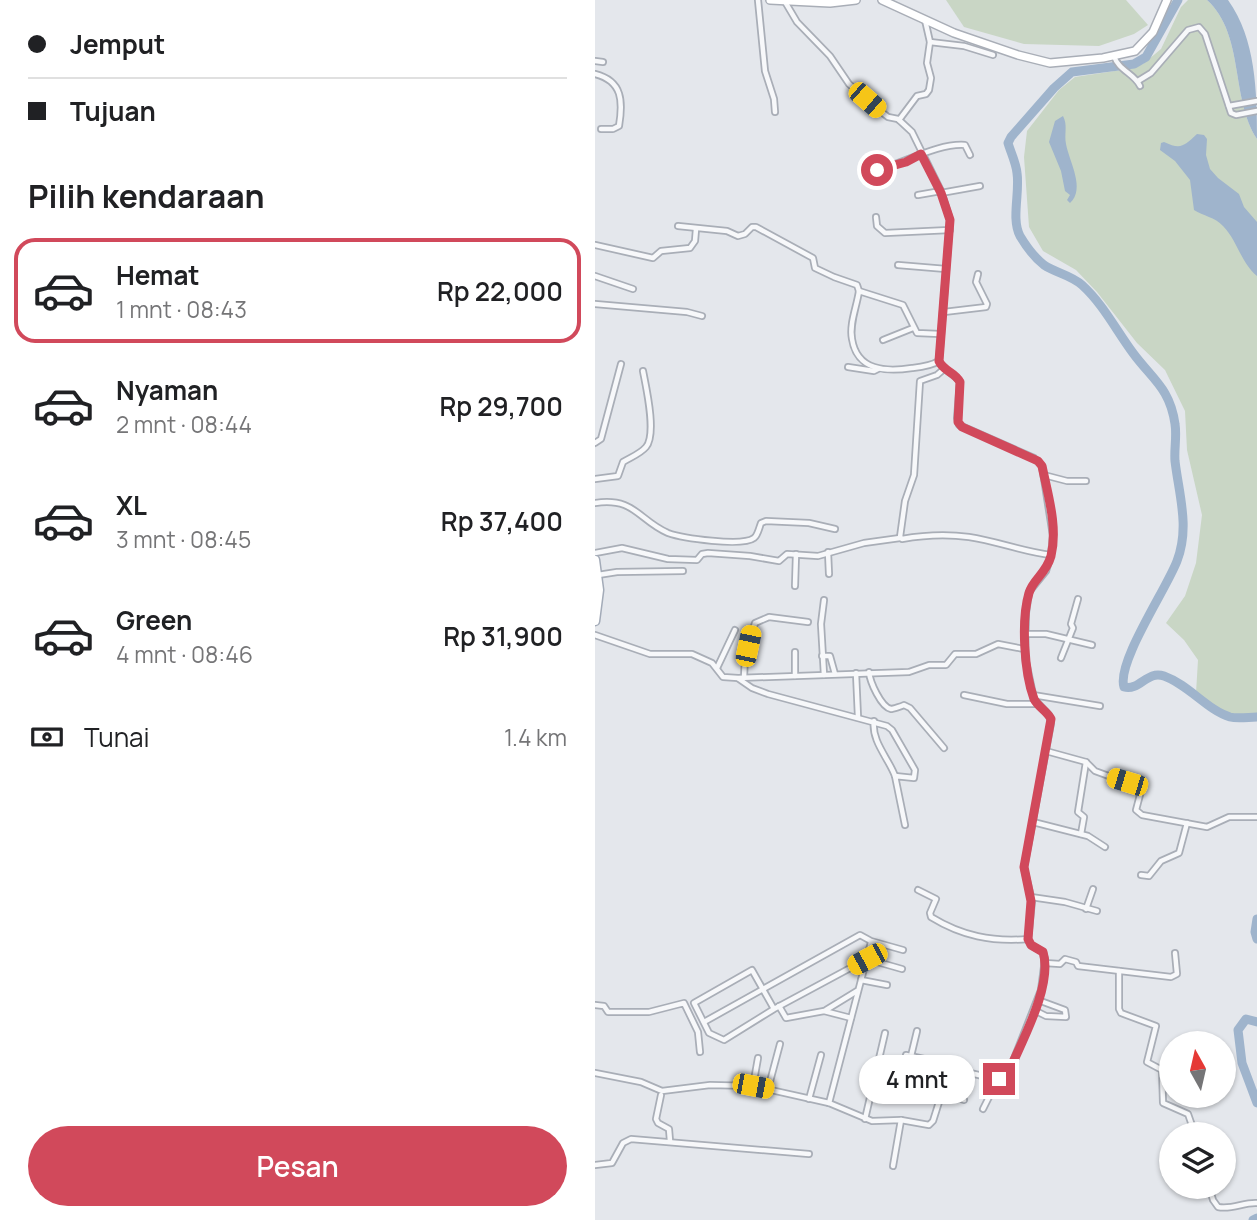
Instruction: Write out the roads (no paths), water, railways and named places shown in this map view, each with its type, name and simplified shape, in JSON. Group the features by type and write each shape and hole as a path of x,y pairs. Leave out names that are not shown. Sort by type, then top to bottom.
{"main road":[{"path":"595,560 599,607 595,621"}],"street":[{"path":"758,0 764,60 775,112"},
{"path":"770,0 830,3 856,0"},
{"path":"784,0 797,22 830,56 849,85 888,117 899,120 914,135 941,192 949,215 950,230 939,361 944,369 960,382 957,418 959,425 1034,458 1042,466 1044,475 1053,529 1051,555 1046,571 1029,592 1025,613 1024,649 1033,695 1037,704 1051,719 1024,867 1031,897 1028,939 1031,945 1043,952 1045,963 1038,1000 1010,1069 999,1079 983,1109"},
{"path":"883,1 954,33 1050,63 1115,59 1135,51 1147,41 1167,0"},
{"path":"899,120 917,96 926,94 929,90 931,78 927,63 930,42 925,20"},
{"path":"1115,59 1137,82 1151,72 1188,30 1199,27 1205,34 1231,113 1257,111"},
{"path":"930,42 953,44 993,55"},
{"path":"595,61 603,62"},
{"path":"595,74 614,83 621,94 619,126 614,129 601,129"},
{"path":"1229,106 1257,101"},
{"path":"877,170 906,162 921,154 961,144 968,148 971,155"},
{"path":"918,195 981,186"},
{"path":"876,217 877,226 885,233 950,230"},
{"path":"678,226 737,236 747,233 753,226 756,227 814,258 815,268 857,285 859,291 851,329 855,353 862,359 879,369 890,371 939,361"},
{"path":"595,245 653,258 664,251 690,248 695,241 696,229"},
{"path":"898,265 946,269"},
{"path":"944,312 986,307 977,282 978,274"},
{"path":"595,276 633,289"},
{"path":"859,291 903,305 913,328 920,333 940,334"},
{"path":"595,304 702,316"},
{"path":"883,340 913,328"},
{"path":"595,443 601,439 621,365"},
{"path":"848,367 874,371 879,369"},
{"path":"900,538 899,529 916,463 920,400 918,385 920,381 937,375 944,369"},
{"path":"595,479 619,476 623,462 642,450 650,441 643,371"},
{"path":"1044,475 1067,481 1086,481"},
{"path":"595,503 613,502 626,505 637,510 658,528 695,539 751,540 756,536 761,523 766,521 809,523 835,529"},
{"path":"595,553 622,548 682,561 698,560 702,554 708,553 779,561 784,555 818,555 864,543 935,535 970,538 1016,550 1051,555"},
{"path":"828,552 829,574"},
{"path":"795,586 796,554"},
{"path":"597,575 683,571"},
{"path":"1062,658 1073,627 1071,623 1078,599"},
{"path":"824,600 821,624 824,675"},
{"path":"741,678 755,623 769,617 809,622"},
{"path":"717,668 735,630"},
{"path":"1026,634 1039,633 1092,645"},
{"path":"595,635 656,655 692,653 712,663 723,677 741,678 909,672 929,665 946,665 957,653 976,654 996,644 1024,649"},
{"path":"795,652 795,676"},
{"path":"822,656 830,656 835,674"},
{"path":"869,672 872,686 889,708 904,705 910,708 944,748"},
{"path":"856,673 857,717"},
{"path":"741,678 752,688 768,694 857,717 892,730 915,770 914,778 895,776"},
{"path":"964,695 1007,704 1037,704"},
{"path":"1033,695 1100,706"},
{"path":"874,722 873,732 895,776 905,825"},
{"path":"1046,751 1087,762 1095,771 1140,789 1136,807 1139,814 1207,827 1229,817 1257,817"},
{"path":"1081,834 1084,817 1078,812 1087,762"},
{"path":"1033,822 1093,838 1105,847"},
{"path":"1141,875 1151,875 1154,867 1161,861 1179,853 1187,823"},
{"path":"1086,909 1093,889"},
{"path":"918,890 936,899 930,913 933,918 958,931 992,940 1028,939"},
{"path":"1031,897 1065,902 1097,911"},
{"path":"704,1022 860,936 903,950"},
{"path":"829,1103 871,941"},
{"path":"1045,963 1060,964 1070,959 1076,962 1078,967 1174,976 1177,970 1175,953"},
{"path":"858,991 824,1011 786,1017 777,1007 763,989 752,970 694,1003 709,1033 724,1040 777,1007 867,959 902,969"},
{"path":"1119,971 1121,1013 1156,1026 1147,1062 1162,1070 1161,1100 1168,1106 1188,1114 1191,1122"},
{"path":"862,979 887,985"},
{"path":"1034,1010 1046,1016 1066,1017 1065,1010 1038,1000"},
{"path":"595,1006 604,1006 608,1012 632,1013 684,1003 698,1032 700,1052"},
{"path":"824,1011 851,1018"},
{"path":"917,1031 909,1056 946,1064 953,1071 999,1079"},
{"path":"865,1119 885,1033"},
{"path":"768,1089 780,1044"},
{"path":"809,1098 821,1055"},
{"path":"753,1086 758,1058"},
{"path":"595,1073 641,1082 662,1093 710,1085 753,1086 829,1103 872,1121 901,1120 931,1124 941,1093 953,1071"},
{"path":"662,1093 656,1119 658,1124 669,1129 670,1141"},
{"path":"941,1093 964,1100"},
{"path":"893,1166 901,1120"},
{"path":"595,1165 614,1162 623,1143 629,1139 809,1154"},
{"path":"1213,1199 1218,1207 1228,1208 1257,1203"}],"water":[{"path":"1207,0 1228,0 1244,32 1253,66 1257,139 1243,104 1227,31 1219,14"},
{"path":"1063,116 1066,144 1077,183 1075,197 1070,203 1067,200 1070,195 1065,191 1061,171 1049,142 1055,121"},
{"path":"1197,134 1204,135 1207,139 1206,155 1210,169 1239,194 1244,207 1257,222 1257,276 1223,226 1194,210 1190,180 1175,161 1160,150 1161,143 1182,145"}],"waterway":[{"path":"1178,0 1146,57 1134,64 1072,72 1054,88 1011,137 1008,143 1018,181 1016,222 1020,236 1037,259 1078,282 1090,292 1165,393 1173,412 1176,429 1175,461 1183,523 1181,548 1172,573 1127,661 1124,687 1135,686 1153,676 1164,676 1182,685 1222,714 1233,718 1257,717"},
{"path":"1257,919 1257,939"},
{"path":"1257,1022 1246,1019 1238,1030 1242,1063 1257,1103"},
{"path":"1253,1220 1257,1218"}]}
